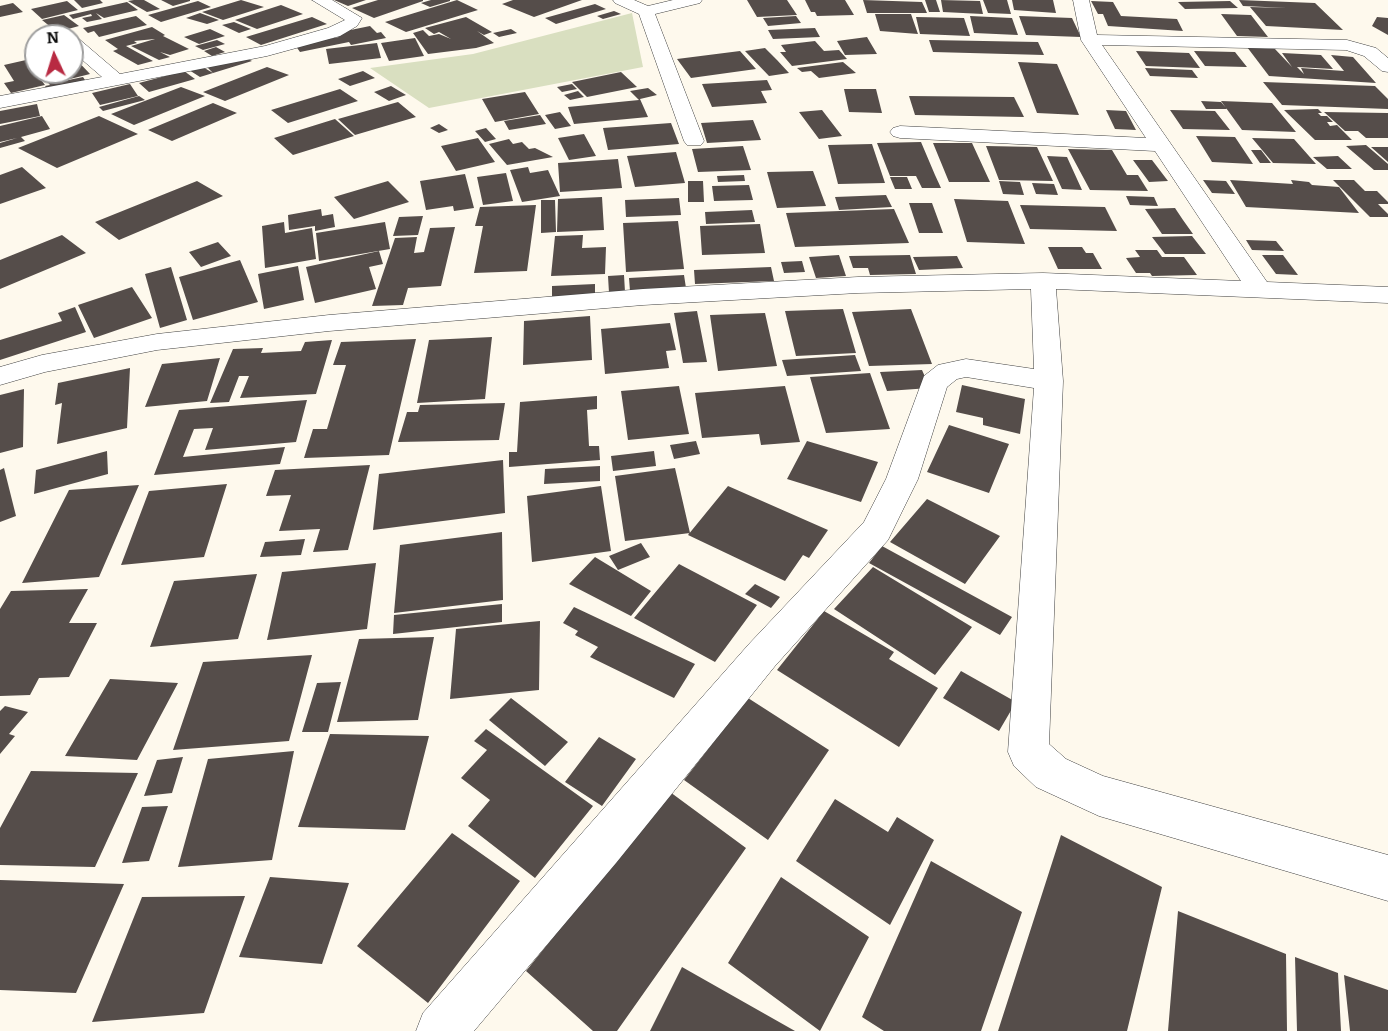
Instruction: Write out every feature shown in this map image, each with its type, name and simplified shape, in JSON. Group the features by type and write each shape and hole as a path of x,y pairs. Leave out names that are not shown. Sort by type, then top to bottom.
{"street":[{"path":"0,102 267,51 334,32 351,23 354,18 320,0"},
{"path":"621,0 646,11 694,0"},
{"path":"1081,0 1090,40 1259,289"},
{"path":"646,11 694,141"},
{"path":"1090,40 1347,45 1370,52 1388,67"},
{"path":"84,52 118,81"},
{"path":"900,132 1160,145"},
{"path":"1043,281 1049,381 1028,752 1052,773 1099,795 1388,878"},
{"path":"0,376 42,364 157,342 329,323 643,297 858,285 1043,281 1388,295"},
{"path":"441,1031 600,848 762,655 876,531 902,479 934,383 948,371 966,368 1049,381"}],"green space":[{"path":"632,13 643,67 429,108 370,68 473,54"}],"building":[{"path":"74,0 100,0 103,3 82,8"},
{"path":"144,0 160,9 147,12 128,1"},
{"path":"161,0 190,0 190,1 173,6"},
{"path":"241,0 264,7 223,20 202,12"},
{"path":"334,0 366,0 348,6"},
{"path":"378,0 423,1 374,18 352,8"},
{"path":"431,0 450,1 430,7 421,3"},
{"path":"457,0 478,10 406,32 385,22"},
{"path":"513,0 582,0 534,17 502,4"},
{"path":"747,0 787,0 797,15 757,17"},
{"path":"805,0 845,0 854,15 817,16 815,12 811,12"},
{"path":"863,0 922,2 927,13 867,13"},
{"path":"925,0 936,0 940,12 929,12"},
{"path":"941,0 980,1 983,14 943,12"},
{"path":"983,0 1007,0 1011,14 988,13"},
{"path":"1012,0 1053,0 1056,13 1014,10"},
{"path":"1239,0 1315,3 1343,30 1266,26 1250,7 1287,8 1243,6"},
{"path":"67,1 78,10 42,19 31,9"},
{"path":"198,1 211,7 161,22 148,15"},
{"path":"1091,1 1113,2 1121,16 1177,19 1183,31 1108,26 1103,14 1098,14"},
{"path":"1230,1 1238,8 1185,9 1178,2"},
{"path":"127,2 138,10 104,18 96,13 102,19 87,22 82,18 92,16 91,14 73,19 69,15"},
{"path":"13,3 23,12 0,17 0,6"},
{"path":"595,4 606,9 556,24 545,18"},
{"path":"281,5 303,14 257,29 235,20"},
{"path":"614,11 621,14 603,19 597,16"},
{"path":"200,13 219,20 207,24 186,18"},
{"path":"875,14 911,14 918,34 880,31"},
{"path":"1221,14 1251,15 1268,37 1237,36"},
{"path":"64,15 76,24 47,24 42,20"},
{"path":"136,16 147,25 99,37 94,31 88,33 84,28"},
{"path":"796,16 801,23 768,26 763,18"},
{"path":"970,16 1012,18 1018,35 974,33"},
{"path":"1019,16 1072,18 1081,37 1026,35"},
{"path":"312,17 327,24 261,45 246,37"},
{"path":"466,17 492,32 484,35 477,31 494,43 476,48 428,54 413,33 423,30 429,36 439,34 451,39 439,32 434,34 425,28"},
{"path":"916,17 964,18 970,36 920,34"},
{"path":"1377,17 1388,18 1388,35 1372,26"},
{"path":"234,22 251,29 239,33 222,25"},
{"path":"370,26 386,38 351,45 349,42 300,52 295,45 339,37 336,33"},
{"path":"152,27 165,35 163,36 189,49 170,55 160,52 170,57 159,60 131,46 155,39 134,41 137,43 126,46 153,61 138,65 113,51 118,49 105,40"},
{"path":"815,28 820,37 773,39 768,30"},
{"path":"210,29 225,36 199,44 184,37"},
{"path":"511,29 517,33 499,37 493,33"},
{"path":"867,37 877,54 845,55 837,41"},
{"path":"415,38 424,56 389,61 381,43"},
{"path":"217,40 225,44 203,50 195,46"},
{"path":"929,40 1038,42 1044,55 933,52"},
{"path":"815,41 824,51 839,50 847,59 792,66 780,52 786,52 781,45"},
{"path":"377,43 381,58 329,64 326,49"},
{"path":"216,47 225,52 212,56 204,51"},
{"path":"1247,47 1275,49 1292,67 1282,53 1321,55 1333,69 1297,67 1304,74 1301,68 1344,71 1331,55 1353,57 1376,83 1269,76"},
{"path":"765,48 789,73 769,76 745,51"},
{"path":"740,51 756,69 691,78 677,59"},
{"path":"1136,51 1189,53 1200,68 1146,66"},
{"path":"1194,51 1235,52 1247,67 1205,66"},
{"path":"244,57 252,61 213,73 207,67"},
{"path":"24,60 24,84 45,85 11,93 4,83 14,81 4,65"},
{"path":"843,62 856,73 819,78 811,71 802,72 797,68"},
{"path":"1018,62 1057,64 1079,115 1037,113"},
{"path":"201,66 213,73 200,77 189,70"},
{"path":"267,67 289,75 225,101 203,92"},
{"path":"84,68 90,74 84,76"},
{"path":"1145,68 1192,70 1198,78 1150,76"},
{"path":"184,71 195,79 149,92 139,83"},
{"path":"363,71 375,78 350,86 338,79"},
{"path":"621,72 637,87 587,97 572,82"},
{"path":"767,80 772,90 761,91 767,103 712,107 702,84"},
{"path":"1263,82 1375,86 1388,99 1388,109 1282,105"},
{"path":"68,84 47,89 45,86"},
{"path":"130,84 138,96 100,105 92,93"},
{"path":"572,84 577,89 562,92 557,87"},
{"path":"391,86 406,95 389,101 374,92"},
{"path":"181,87 205,96 134,125 111,114"},
{"path":"648,88 657,95 640,99 648,117 574,124 568,107 639,100 630,91"},
{"path":"340,89 358,101 288,123 271,110"},
{"path":"844,89 876,89 882,113 849,112"},
{"path":"578,91 584,97 570,100 564,95"},
{"path":"525,92 539,114 495,122 482,99"},
{"path":"139,96 145,100 103,111 99,107"},
{"path":"909,96 1014,97 1024,117 915,115"},
{"path":"1201,101 1221,102 1227,109 1206,109"},
{"path":"1221,101 1272,103 1296,132 1242,130"},
{"path":"398,102 416,117 355,135 338,119"},
{"path":"213,103 237,113 172,141 148,130"},
{"path":"37,104 40,116 0,124 0,111"},
{"path":"1318,109 1322,113 1318,113 1321,116 1327,116 1333,122 1327,122 1330,126 1337,125 1352,140 1315,140 1284,110"},
{"path":"822,110 842,136 819,139 799,112"},
{"path":"1106,110 1126,111 1136,130 1115,129"},
{"path":"1170,110 1215,111 1230,130 1183,129"},
{"path":"560,112 571,126 555,129 545,115"},
{"path":"1324,112 1388,113 1388,138 1366,138 1358,131 1345,131"},
{"path":"540,115 546,124 509,130 504,121"},
{"path":"42,116 50,129 21,137 25,141 0,148 0,143 17,138 0,142 0,126"},
{"path":"99,116 138,134 57,168 18,148"},
{"path":"335,119 354,136 293,155 274,138"},
{"path":"753,120 761,140 707,143 701,123"},
{"path":"671,123 679,144 608,150 603,128"},
{"path":"439,124 448,130 439,133 430,128"},
{"path":"486,128 496,139 485,142 475,131"},
{"path":"584,134 596,156 569,160 558,138"},
{"path":"1196,136 1235,137 1253,164 1212,162"},
{"path":"478,138 495,162 456,171 441,146"},
{"path":"1252,138 1294,139 1316,164 1273,163"},
{"path":"509,139 513,144 522,142 529,149 535,148 553,157 507,165 489,144"},
{"path":"921,142 941,188 922,188 916,176 890,176 877,143"},
{"path":"933,143 972,143 990,182 949,182"},
{"path":"872,144 885,183 838,184 828,145"},
{"path":"1366,145 1388,164 1388,170 1374,170 1346,146"},
{"path":"743,146 751,170 698,172 692,149"},
{"path":"986,146 1037,147 1053,181 999,180"},
{"path":"1371,147 1388,147 1388,162"},
{"path":"1068,149 1112,150 1127,175 1138,175 1148,191 1090,190"},
{"path":"1251,150 1261,150 1271,163 1260,163"},
{"path":"676,152 685,183 635,187 627,156"},
{"path":"1047,156 1067,157 1082,190 1062,189"},
{"path":"1338,156 1352,169 1327,169 1313,157"},
{"path":"618,159 622,188 560,192 558,163"},
{"path":"1133,160 1152,160 1168,181 1149,182"},
{"path":"22,167 46,188 0,204 0,175"},
{"path":"528,167 530,173 548,170 560,196 522,202 510,170"},
{"path":"813,171 826,206 777,208 767,172"},
{"path":"506,173 513,201 483,205 477,177"},
{"path":"465,174 474,208 454,211 453,206 426,210 420,181"},
{"path":"744,175 745,181 718,182 717,176"},
{"path":"890,177 907,177 912,189 895,189"},
{"path":"1203,180 1226,181 1235,194 1212,193"},
{"path":"1230,180 1293,184 1291,180 1309,182 1312,185 1339,187 1359,213 1246,207"},
{"path":"1333,180 1354,180 1365,191 1377,191 1388,202 1388,204 1378,204 1388,214 1388,217 1370,217"},
{"path":"197,181 223,196 119,240 95,222"},
{"path":"388,181 409,202 354,219 334,197"},
{"path":"688,181 703,181 704,202 688,202"},
{"path":"999,181 1020,182 1024,195 1003,194"},
{"path":"1032,183 1054,184 1058,195 1036,194"},
{"path":"749,185 753,200 714,201 712,186"},
{"path":"886,195 892,207 839,210 835,197"},
{"path":"1126,196 1154,197 1158,206 1130,205"},
{"path":"602,197 604,230 557,232 558,199"},
{"path":"679,198 681,215 626,217 625,200"},
{"path":"954,199 1008,201 1025,244 967,242"},
{"path":"541,200 555,200 556,232 541,233"},
{"path":"909,203 932,203 943,233 919,233"},
{"path":"536,205 527,271 474,273 483,226 475,226 480,207"},
{"path":"1020,205 1105,207 1117,231 1030,229"},
{"path":"1175,208 1193,234 1162,234 1145,209"},
{"path":"321,209 322,216 333,214 335,227 315,231 315,226 289,230 288,215"},
{"path":"894,209 909,243 795,247 786,213"},
{"path":"752,210 755,222 706,224 705,212"},
{"path":"423,216 418,235 393,236 399,217"},
{"path":"678,221 684,269 626,272 623,223"},
{"path":"284,222 285,233 312,228 316,259 265,268 262,226"},
{"path":"385,222 390,249 319,261 316,233"},
{"path":"760,224 765,253 702,255 700,226"},
{"path":"455,227 441,286 408,288 403,305 372,306 395,238 417,237 414,253 424,252 430,228"},
{"path":"62,235 86,253 0,289 0,260"},
{"path":"583,235 582,248 606,247 605,274 551,276 555,236"},
{"path":"1192,236 1206,254 1165,254 1152,237"},
{"path":"1246,240 1276,241 1284,251 1252,250"},
{"path":"218,242 231,256 201,267 189,252"},
{"path":"1048,247 1082,247 1086,253 1093,253 1102,269 1058,269"},
{"path":"1135,250 1157,250 1162,257 1184,257 1197,275 1152,276 1150,273 1136,273 1126,258 1140,257"},
{"path":"379,251 383,264 369,267 376,289 315,303 306,267"},
{"path":"839,255 846,276 816,278 809,257"},
{"path":"910,255 916,274 870,275 868,268 853,268 849,256"},
{"path":"1262,255 1283,255 1298,275 1276,274"},
{"path":"957,256 963,268 919,270 913,257"},
{"path":"240,260 258,302 193,320 179,277"},
{"path":"802,261 805,272 784,273 781,262"},
{"path":"298,266 304,300 264,309 258,274"},
{"path":"171,267 187,320 160,328 145,274"},
{"path":"771,267 774,281 695,284 694,270"},
{"path":"624,275 625,292 609,293 608,276"},
{"path":"684,275 686,288 630,291 629,278"},
{"path":"595,284 595,295 552,298 552,286"},
{"path":"132,287 152,318 94,338 78,305"},
{"path":"75,307 86,332 0,360 0,340 62,321 58,313"},
{"path":"843,309 856,353 796,356 785,311"},
{"path":"911,309 932,364 869,366 852,312"},
{"path":"697,311 707,362 683,363 674,313"},
{"path":"765,313 777,366 718,371 710,315"},
{"path":"590,316 592,360 523,365 524,321"},
{"path":"670,323 676,350 666,351 669,368 605,374 601,329"},
{"path":"492,337 485,399 417,403 429,340"},
{"path":"416,339 389,455 304,458 313,429 327,429 346,365 333,365 341,342"},
{"path":"332,340 316,394 240,398 249,376 239,376 229,402 210,403 233,349 263,348 261,353 301,351 305,342"},
{"path":"855,355 861,371 787,376 782,360"},
{"path":"220,358 207,401 145,407 162,364"},
{"path":"130,368 127,428 57,444 62,403 55,405 58,383"},
{"path":"922,370 930,388 887,391 880,372"},
{"path":"870,373 890,429 826,433 810,377"},
{"path":"962,385 1025,399 1020,434 983,425 983,418 956,412"},
{"path":"679,386 689,434 628,440 621,391"},
{"path":"785,386 800,442 761,445 759,434 702,438 695,393"},
{"path":"24,389 23,447 0,453 0,395"},
{"path":"597,396 597,409 587,410 589,446 599,446 600,460 509,467 509,452 517,452 520,402"},
{"path":"307,400 296,442 205,450 213,428 194,429 183,457 285,447 280,464 154,475 179,410"},
{"path":"505,403 499,440 398,442 407,412 418,412 420,405"},
{"path":"949,425 1009,444 989,493 927,472"},
{"path":"696,441 700,454 674,459 670,445"},
{"path":"807,441 878,462 861,502 787,479"},
{"path":"107,451 108,474 34,494 36,470"},
{"path":"654,451 656,466 613,471 611,456"},
{"path":"503,460 505,513 373,530 379,474"},
{"path":"370,465 348,550 313,552 320,529 279,531 291,495 266,496 275,470"},
{"path":"600,466 600,481 544,484 545,469"},
{"path":"4,468 16,516 0,522 0,470"},
{"path":"675,468 690,533 625,541 615,476"},
{"path":"227,484 204,557 121,565 149,491"},
{"path":"139,485 99,577 22,583 69,490"},
{"path":"601,486 611,551 532,562 527,496"},
{"path":"728,486 828,530 809,558 803,555 785,581 688,535"},
{"path":"927,499 1000,536 965,584 890,542"},
{"path":"502,532 503,600 394,613 400,545"},
{"path":"305,539 301,555 260,557 265,542"},
{"path":"641,543 650,557 618,570 609,556"},
{"path":"882,546 1012,617 1000,635 869,563"},
{"path":"595,557 651,591 631,616 569,584"},
{"path":"376,563 367,629 267,640 282,572"},
{"path":"679,564 757,605 715,662 634,618"},
{"path":"873,567 972,627 935,675 834,609"},
{"path":"257,574 238,639 150,647 174,581"},
{"path":"755,584 780,597 771,608 745,594"},
{"path":"88,589 69,623 97,623 69,677 39,678 30,695 0,696 0,609 11,591"},
{"path":"502,604 502,622 393,634 394,615"},
{"path":"574,607 695,664 674,698 590,657 598,647 575,635 578,631 563,623"},
{"path":"824,611 894,652 889,659 938,688 899,747 777,670"},
{"path":"540,621 539,690 450,699 456,629"},
{"path":"434,637 418,720 337,722 359,639"},
{"path":"312,655 289,741 173,750 203,662"},
{"path":"961,671 1016,702 999,731 943,698"},
{"path":"110,679 178,683 137,760 65,756"},
{"path":"341,682 328,732 302,732 317,683"},
{"path":"511,698 568,742 545,766 489,720"},
{"path":"748,698 829,750 768,840 684,780"},
{"path":"5,706 28,712 9,734 15,736 0,754 0,711"},
{"path":"486,729 593,806 535,878 468,826 490,800 461,778 487,750 474,741"},
{"path":"330,734 429,736 405,830 298,827"},
{"path":"599,737 636,759 602,806 565,782"},
{"path":"294,751 272,860 178,867 208,759"},
{"path":"183,757 172,793 144,796 157,760"},
{"path":"31,771 138,773 95,867 0,865 0,828"},
{"path":"670,792 746,848 617,1031 593,1031 526,971"},
{"path":"835,799 888,832 897,817 934,840 890,925 796,861"},
{"path":"168,806 149,861 122,863 142,807"},
{"path":"452,833 520,881 428,1003 357,946"},
{"path":"1061,835 1162,887 1127,1031 998,1031"},
{"path":"931,861 1022,912 981,1031 884,1031 862,1017"},
{"path":"270,877 349,883 322,964 239,957"},
{"path":"781,877 869,937 820,1031 728,963"},
{"path":"0,880 124,884 76,993 0,990"},
{"path":"245,896 204,1013 92,1022 142,897"},
{"path":"1178,911 1286,954 1287,1031 1168,1031"},
{"path":"1295,957 1338,973 1341,1031 1297,1031"},
{"path":"682,967 795,1031 650,1031"},
{"path":"1344,975 1388,990 1388,1031 1350,1031"}]}
